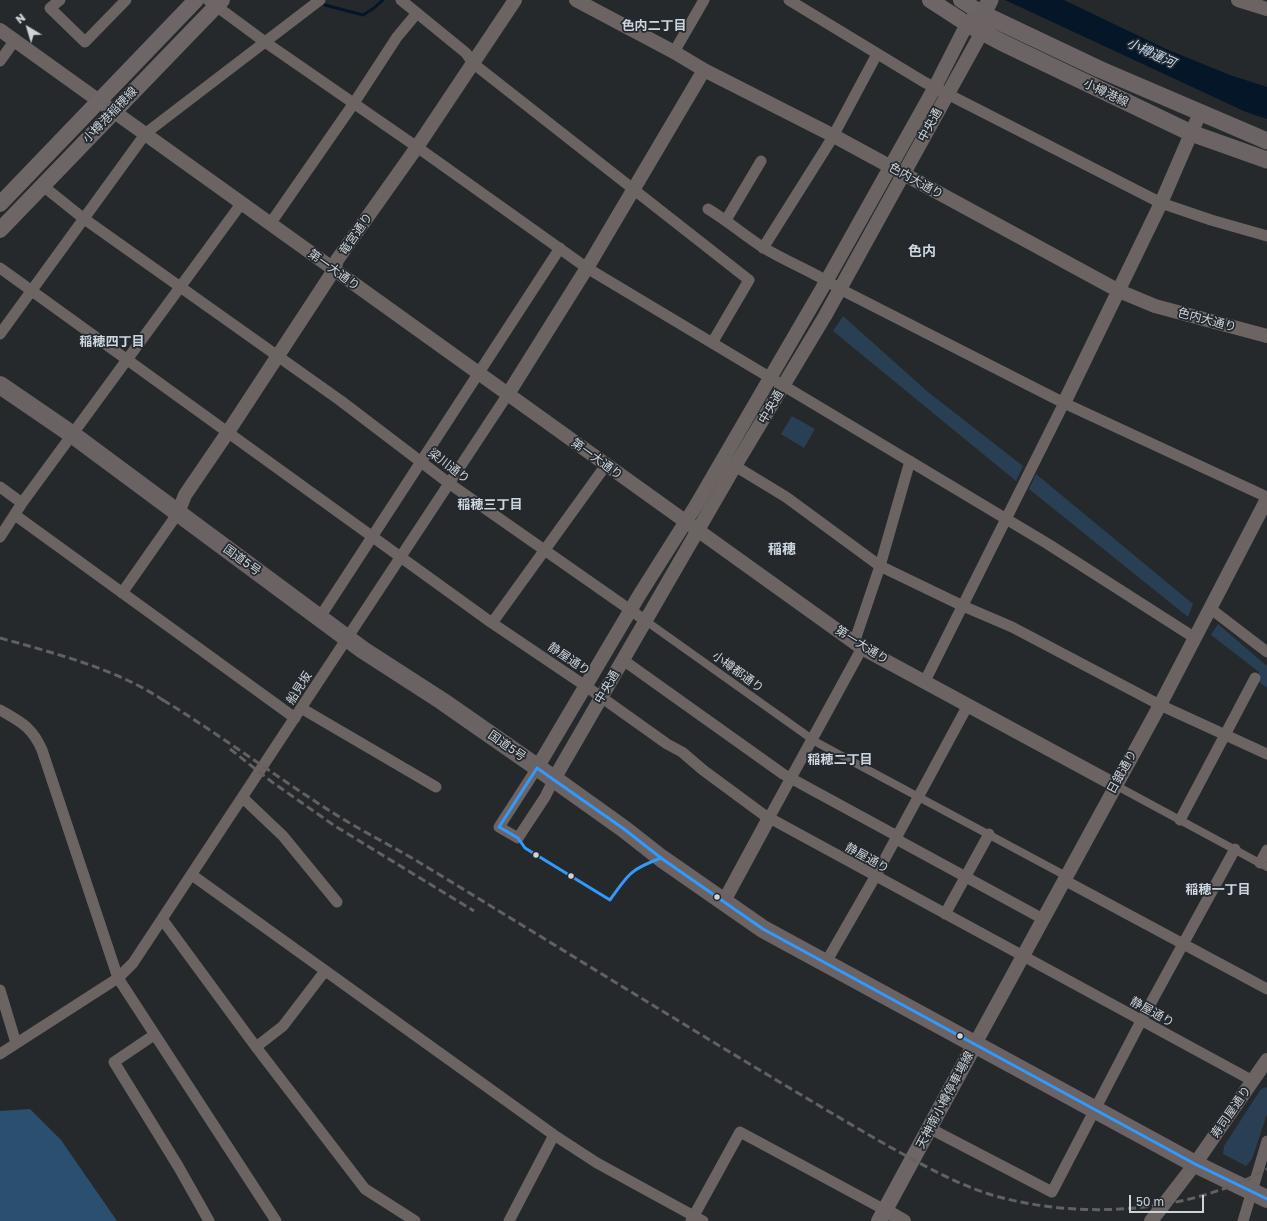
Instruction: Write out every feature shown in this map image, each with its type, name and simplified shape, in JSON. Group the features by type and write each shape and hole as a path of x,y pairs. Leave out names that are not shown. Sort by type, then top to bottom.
{"highway":[{"name":"国道5号","path":"0,385 73,435 320,617 346,638 554,779 723,903 763,929 1195,1164 1262,1195"}],"main road":[{"name":"小樽港稲穂線","path":"0,204 196,0"},
{"path":"930,0 967,24 987,7"},
{"path":"961,0 987,7"},
{"name":"小樽港稲穂線","path":"0,230 215,2"},
{"path":"982,32 987,7"},
{"name":"小樽港線","path":"987,7 1099,69 1267,141"},
{"name":"小樽港線","path":"967,24 1191,133 1267,160"},
{"name":"天神南小樽停車場線","path":"882,1216 931,1129 975,1044"}],"street":[{"path":"60,0 50,8 85,42 126,0"},
{"path":"0,334 146,133 320,0"},
{"path":"401,0 466,53 473,63 632,190 749,280 712,343"},
{"name":"竜宮通り","path":"178,513 185,494 228,432 334,270 337,260 417,147 515,0"},
{"name":"色内大通り","path":"576,0 674,52 704,70 834,136 903,175 1119,291 1155,306 1267,336"},
{"path":"674,52 704,0"},
{"path":"789,0 877,54 935,87 1058,152 1161,203 1211,220 1267,236"},
{"path":"1238,0 1267,9"},
{"path":"215,2 265,42 417,147 587,268 1006,519 1195,638"},
{"path":"270,224 354,103 397,37 416,13"},
{"name":"中央通","path":"537,768 685,522 827,280 935,87 967,24"},
{"name":"第一大通り","path":"0,30 114,110 241,204 858,645 1115,785"},
{"name":"中央通","path":"554,779 735,466 784,386 840,289 982,32"},
{"path":"0,61 15,40"},
{"path":"763,248 834,136 877,54"},
{"path":"508,394 587,268 704,70"},
{"path":"925,681 1119,291 1161,203 1200,113"},
{"path":"726,220 761,161"},
{"name":"梁川通り","path":"43,186 83,218 278,356 450,484 646,620"},
{"path":"0,537 22,503 241,204"},
{"path":"708,209 726,220 763,248 816,276 827,280 840,289 1064,403 1267,498"},
{"path":"320,617 560,248"},
{"name":"静屋通り","path":"0,268 492,622 587,686 667,744 682,752 703,770 769,818 875,877 1023,955 1253,1081"},
{"name":"船見坂","path":"0,1054 118,978 133,962 246,794 346,638 450,484 508,394"},
{"path":"723,903 769,818 814,740 858,645 910,461"},
{"path":"492,622 543,549 606,465"},
{"path":"735,466 786,497 880,566 963,606 1012,627 1160,705 1267,754"},
{"path":"0,486 22,503"},
{"name":"日銀通り","path":"975,1044 1160,705 1211,609 1267,498"},
{"path":"122,593 178,513"},
{"path":"15,515 295,718"},
{"path":"1211,609 1267,652"},
{"name":"小樽都通り","path":"646,620 814,740 989,834 1065,878"},
{"path":"624,660 791,779 1043,919"},
{"path":"1180,820 1224,734 1255,678"},
{"path":"825,964 897,838 968,705"},
{"path":"302,708 436,787"},
{"path":"0,710 25,724 36,737 42,750 118,978 276,1221"},
{"path":"537,768 500,827 518,838 545,797 554,779"},
{"path":"1115,785 1264,865 1267,850"},
{"path":"246,794 283,836 337,902"},
{"path":"945,914 989,834"},
{"path":"931,1129 1052,1192 1141,1021 1235,849"},
{"path":"192,875 554,1135 596,1163 696,1219 740,1132 882,1216 904,1221"},
{"path":"1065,878 1267,989"},
{"path":"162,919 256,1047 365,1189 415,1221"},
{"path":"256,1047 283,1026 325,971"},
{"path":"0,990 16,1043"},
{"path":"154,1035 114,1062 178,1166 209,1221"},
{"name":"寿司屋通り","path":"1151,1221 1195,1164 1267,1060"},
{"path":"509,1221 554,1135"},
{"path":"1243,1221 1262,1195 1267,1141"}],"shaded area":[{"path":"843,316 928,392 1023,466 1016,481 833,331"},
{"path":"792,416 815,429 804,448 781,434"},
{"path":"1036,474 1193,604 1188,617 1029,489"},
{"path":"1218,624 1267,666 1267,688 1258,681 1259,672 1211,635"},
{"path":"1267,1087 1267,1114 1252,1159 1246,1166 1223,1154 1224,1146 1261,1089"},
{"path":"30,1109 61,1140 117,1221 0,1221 0,1111"}],"water":[{"name":"小樽運河","path":"1005,0 1064,0 1166,49 1230,75 1267,87 1267,119 1246,112"}],"waterway":[{"path":"325,5 363,15 383,0"}],"railway":[{"path":"0,638 64,656 108,672 149,691 167,703"},
{"path":"163,700 341,818 417,861 723,1048 848,1123 915,1161 979,1191 1026,1203 1060,1208 1096,1210 1132,1208 1168,1204 1203,1196 1236,1184 1267,1169"},
{"path":"230,749 272,782 335,826 474,911"}],"transit line":[{"path":"537,768 624,829 661,858 636,869 631,873 610,900 525,848 518,838 499,827 537,768"},
{"path":"661,858 763,929 1195,1164 1267,1199"}],"district":[{"name":"色内二丁目","path":"654,26"},
{"name":"色内","path":"922,252"},
{"name":"稲穂四丁目","path":"112,342"},
{"name":"稲穂三丁目","path":"490,505"},
{"name":"稲穂","path":"782,550"},
{"name":"稲穂二丁目","path":"840,760"},
{"name":"稲穂一丁目","path":"1218,890"}]}
